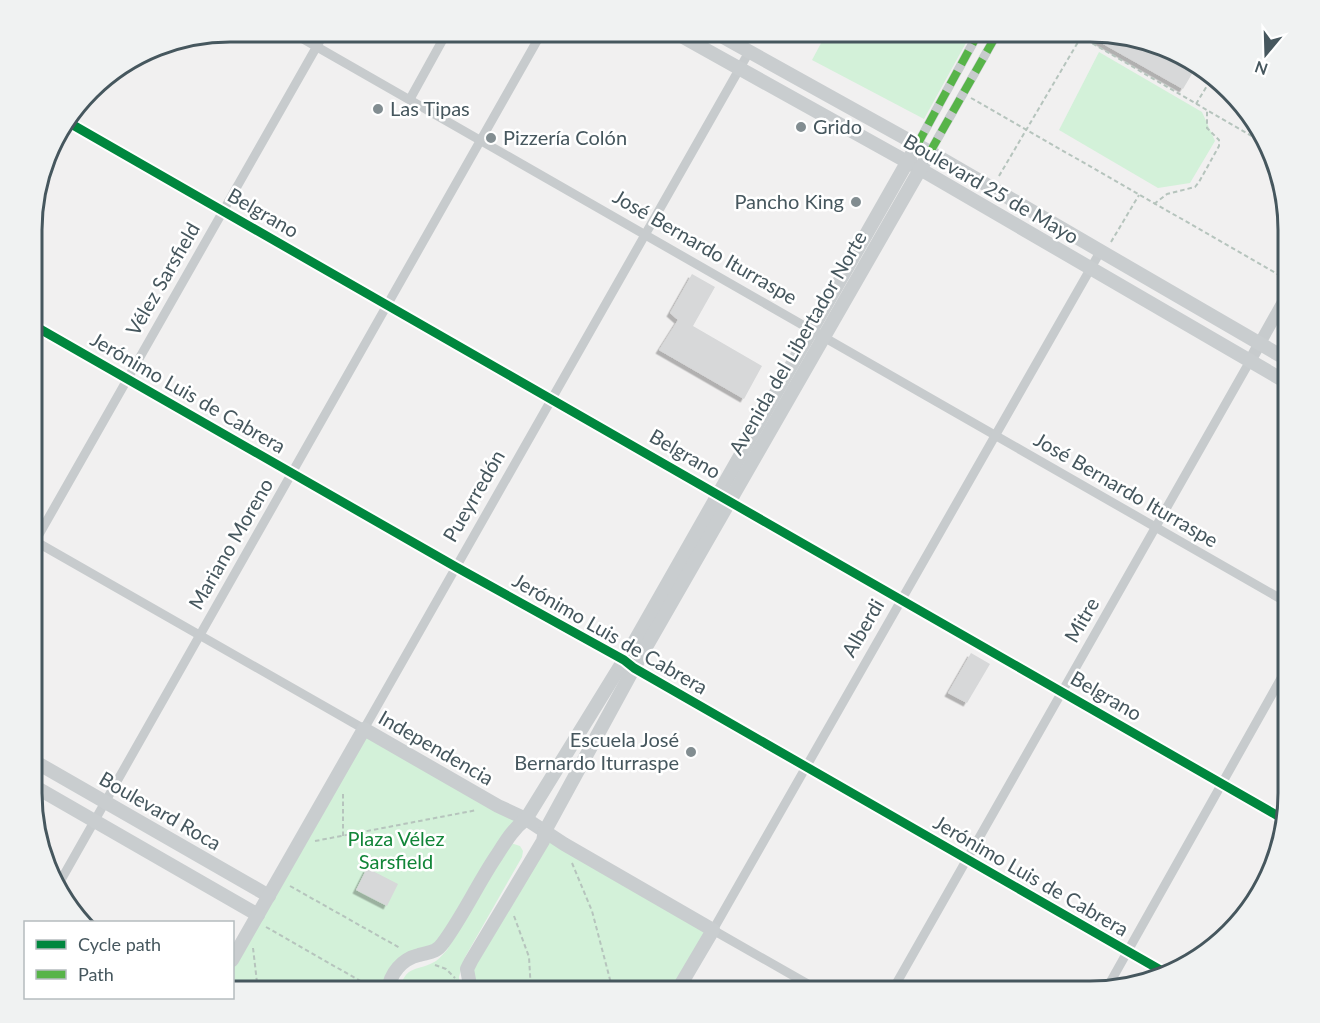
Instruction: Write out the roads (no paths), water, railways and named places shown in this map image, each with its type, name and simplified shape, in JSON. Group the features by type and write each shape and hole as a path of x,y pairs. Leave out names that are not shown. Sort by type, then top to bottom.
{"main road":[{"name":"Boulevard 25 de Mayo","path":"692,42 920,169 1090,270 1278,377"},
{"name":"Boulevard 25 de Mayo","path":"732,42 930,152 1278,354"},
{"name":"Avenida del Libertador Norte","path":"818,333 906,162 917,145"},
{"name":"Avenida del Libertador Norte","path":"466,981 467,969 507,897 543,841 629,664 818,333 930,152"},
{"name":"Avenida del Libertador Norte","path":"391,981 399,966 411,958 430,954 442,944 515,828 526,819 629,664"},
{"name":"Independencia","path":"364,729 498,806 526,819 564,844 713,930"},
{"name":"Pueyrredón","path":"234,957 364,729"},
{"name":"Boulevard Roca","path":"42,766 269,896"},
{"path":"42,791 255,921"},
{"name":"Alberdi","path":"683,981 713,930"}],"street":[{"name":"José Bernardo Iturraspe","path":"309,42 1278,597"},
{"name":"Vélez Sarsfield","path":"42,526 319,42"},
{"path":"410,99 441,42"},
{"name":"Mariano Moreno","path":"62,878 536,42"},
{"name":"Avenida del Libertador Norte","path":"917,145 974,42"},
{"name":"Avenida del Libertador Norte","path":"930,152 992,42"},
{"name":"Pueyrredón","path":"364,729 749,52"},
{"name":"Belgrano","path":"74,125 1276,815"},
{"name":"Alberdi","path":"713,930 995,435 1090,270 1102,254"},
{"path":"1250,361 1278,311"},
{"name":"Jerónimo Luis de Cabrera","path":"42,330 1158,968"},
{"name":"Mitre","path":"897,981 1250,361"},
{"name":"Independencia","path":"42,547 364,729"},
{"path":"1112,979 1278,684"},
{"name":"Independencia","path":"713,930 802,981"}],"place":[{"name":"Las Tipas","path":"378,109"},
{"name":"Grido","path":"801,127"},
{"name":"Pizzería Colón","path":"491,138"},
{"name":"Pancho King","path":"856,202"},
{"name":"Escuela José Bernardo Iturraspe","path":"691,752"}],"park label":[{"name":"Plaza Vélez Sarsfield","path":"396,850"}]}
